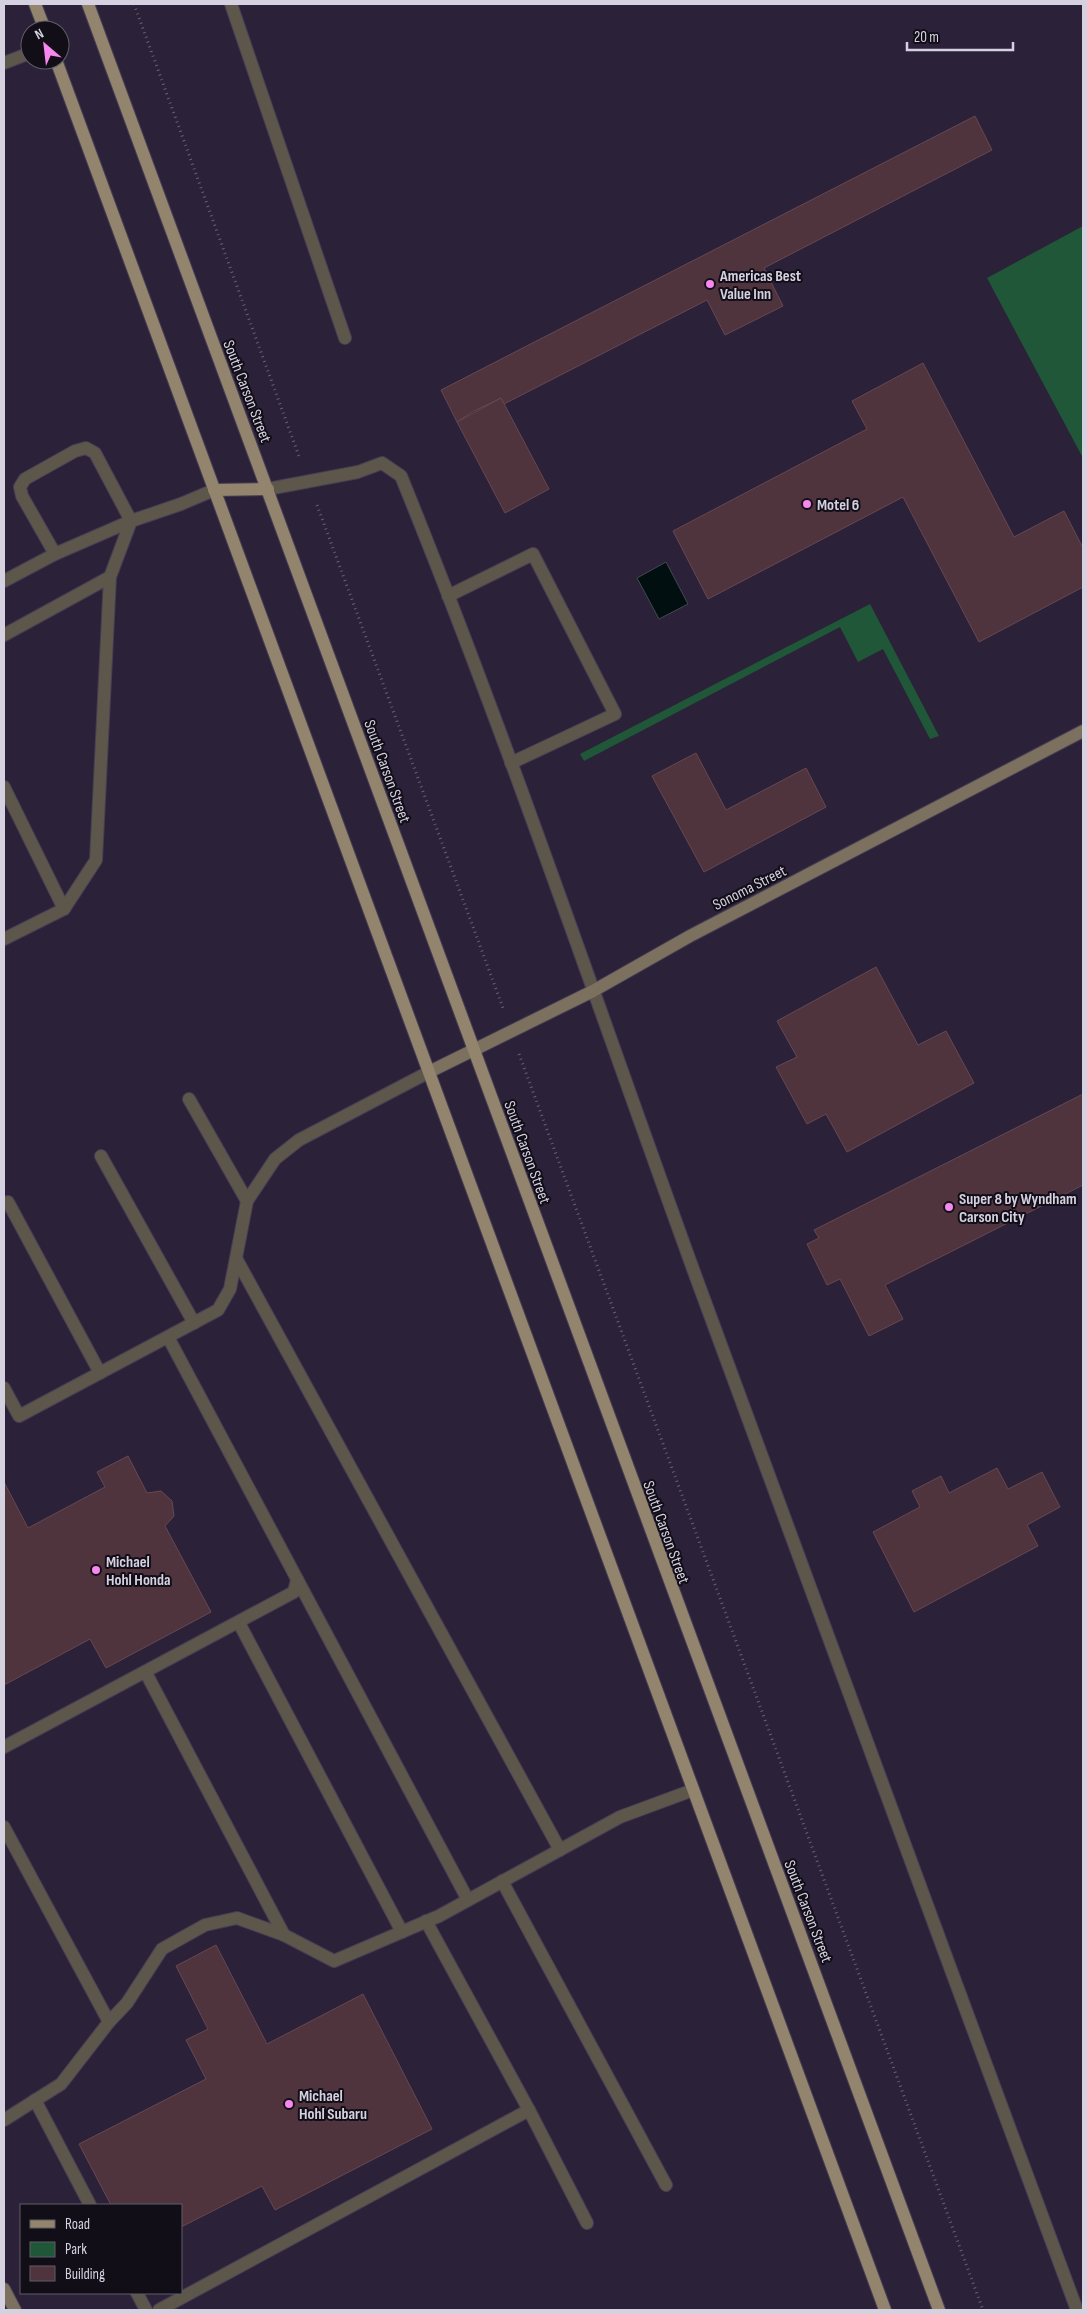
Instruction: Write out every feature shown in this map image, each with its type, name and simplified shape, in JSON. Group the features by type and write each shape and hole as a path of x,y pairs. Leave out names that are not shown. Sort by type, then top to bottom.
{"main road":[{"path":"36,4 42,20"},
{"name":"South Carson Street","path":"88,4 180,258 268,489 473,1051 939,2310"},
{"path":"60,70 885,2310"},
{"path":"214,490 268,489"}],"street":[{"path":"231,4 345,338"},
{"path":"4,63 20,57"},
{"path":"4,939 64,909 96,860 110,577 131,520 95,452 86,448 75,451 25,478 20,487 22,496 55,554"},
{"path":"268,489 308,483 358,472 382,463 401,476 552,872 593,990 942,1950 1078,2310"},
{"path":"4,581 55,554 131,520 181,504 214,490"},
{"path":"448,596 532,554 615,714 511,763"},
{"path":"4,635 110,577"},
{"name":"Sonoma Street","path":"429,1072 511,1033 690,936 1083,731"},
{"path":"4,787 64,909"},
{"path":"4,1388 19,1416 218,1310 230,1289 247,1201 275,1159 299,1140 429,1072"},
{"path":"190,1099 247,1201"},
{"path":"101,1156 194,1323"},
{"path":"8,1202 100,1373"},
{"path":"237,1260 560,1850"},
{"path":"168,1337 468,1900"},
{"path":"4,1747 146,1673 294,1592 296,1580"},
{"path":"239,1623 402,1932"},
{"path":"146,1673 284,1935"},
{"path":"4,2120 61,2084 109,2022 127,2003 162,1950 205,1925 237,1918 284,1935 334,1961 402,1932 468,1900 620,1818 693,1790"},
{"path":"4,1827 109,2022"},
{"path":"502,1882 666,2184"},
{"path":"426,1921 529,2110 587,2223"},
{"path":"35,2100 89,2204"},
{"path":"159,2310 529,2110"},
{"path":"4,2289 15,2310"},
{"path":"138,2294 146,2310"}],"path":[{"path":"134,4 308,483 983,2310"}],"green space":[{"path":"1083,226 1083,458 987,278"},
{"path":"870,604 939,736 930,739 883,649 858,662 840,627 584,761 580,754"}],"shaded area":[{"path":"666,562 688,604 659,619 637,578"}],"building":[{"name":"Americas Best Value Inn","path":"975,116 992,150 764,268 783,306 725,335 707,300 504,404 501,398 472,412 457,422 441,390"},
{"name":"Motel 6","path":"923,363 1014,537 1064,511 1083,548 1083,587 979,642 903,497 708,599 673,531 867,429 852,401"},
{"path":"501,398 549,489 505,513 457,422"},
{"path":"696,753 726,810 806,768 826,807 704,872 652,776"},
{"path":"876,967 918,1045 946,1031 974,1083 847,1152 826,1114 807,1124 776,1067 797,1057 777,1021"},
{"name":"Super 8 by Wyndham Carson City","path":"1083,1094 1083,1185 885,1285 903,1319 869,1336 840,1279 827,1285 807,1244 819,1238 814,1230"},
{"name":"Michael Hohl Honda","path":"128,1456 147,1493 161,1491 172,1501 174,1516 165,1526 211,1612 106,1668 90,1639 4,1685 4,1482 28,1528 105,1487 97,1472"},
{"path":"997,1468 1008,1489 1042,1472 1060,1507 1027,1525 1038,1546 914,1612 873,1532 920,1507 912,1491 941,1476 949,1493"},
{"name":"Michael Hohl Subaru","path":"216,1945 267,2044 363,1994 432,2129 275,2210 262,2186 182,2226 182,2204 110,2204 79,2144 206,2079 186,2040 208,2029 176,1966"}],"place":[{"name":"Americas Best Value Inn","path":"710,284"},
{"name":"Motel 6","path":"807,504"},
{"name":"Super 8 by Wyndham Carson City","path":"949,1207"},
{"name":"Michael Hohl Honda","path":"96,1570"},
{"name":"Michael Hohl Subaru","path":"289,2104"}]}
